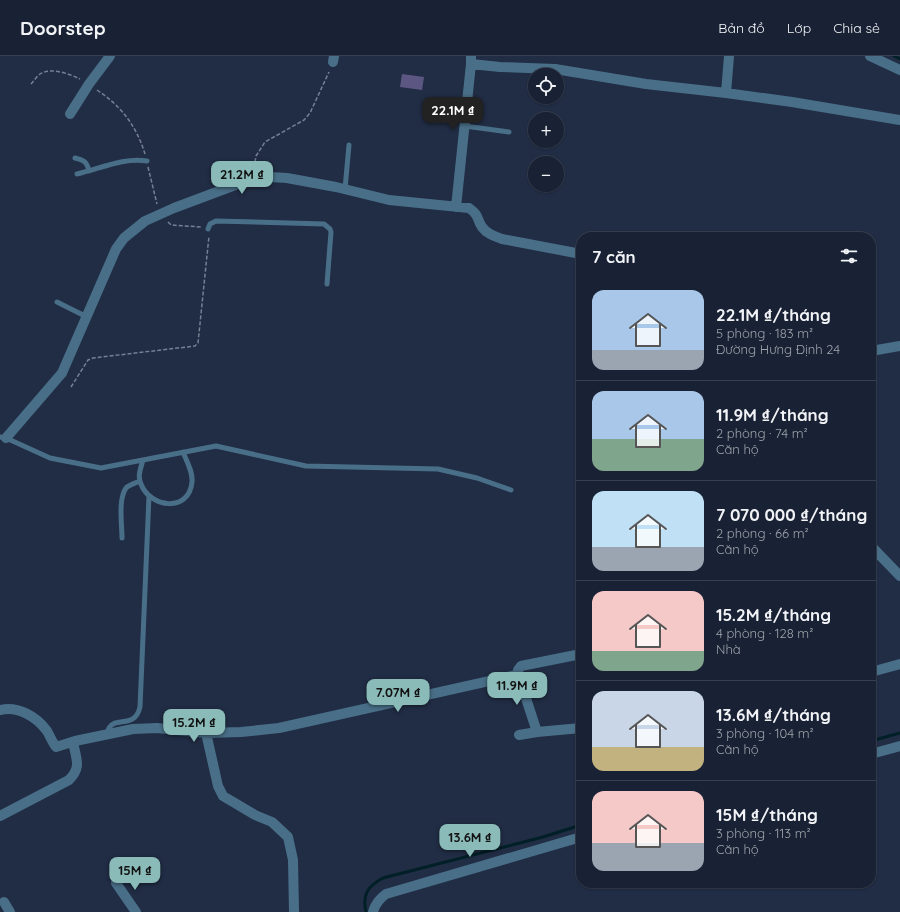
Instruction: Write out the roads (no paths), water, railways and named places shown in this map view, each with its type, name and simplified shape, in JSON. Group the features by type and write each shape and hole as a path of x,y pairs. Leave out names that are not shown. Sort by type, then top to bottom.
{"street":[{"path":"70,114 89,84 110,56"},
{"path":"726,93 729,56"},
{"path":"870,56 900,70"},
{"path":"456,207 471,60 500,67 555,69 646,84 726,93 900,120"},
{"path":"3,438 62,373 109,263 124,238 145,221 174,208 251,179 270,176 287,178 345,189 389,200 470,208 477,214 482,226 489,234 502,239 576,253"},
{"path":"876,351 900,346"},
{"path":"876,551 900,576"},
{"path":"537,732 518,670 521,666 576,655"},
{"path":"876,671 900,664"},
{"path":"0,710 16,710 28,714 39,722 56,747 133,729 206,733 241,732 279,728 518,674"},
{"path":"519,735 576,728"},
{"path":"206,733 218,786 223,796 256,815 272,822 288,837 293,860 294,912"},
{"path":"0,816 69,780 75,774 78,766 73,742"},
{"path":"876,753 900,746"},
{"path":"373,912 380,898 386,894 576,838"},
{"path":"116,883 136,912"},
{"path":"4,902 10,912"}],"lane":[{"path":"465,126 510,132"},
{"path":"345,189 349,145"},
{"path":"75,158 85,161 89,171"},
{"path":"77,174 126,160 137,159 147,161"},
{"path":"208,229 210,224 216,221 324,224 330,229 331,232 327,284"},
{"path":"57,302 87,316"},
{"path":"3,438 50,458 100,468 216,446 306,466 438,469 477,478 511,490"},
{"path":"143,460 139,474 141,485 149,496 156,501 172,504 185,499 192,482 191,472 183,452"},
{"path":"122,538 121,510 123,496 126,488 140,481"},
{"path":"107,734 109,727 113,724 129,721 134,718 139,712 140,707 149,496"}],"waterway":[{"path":"894,56 900,59"},
{"path":"876,740 900,733"},
{"path":"366,912 365,900 367,891 373,884 383,878 543,837 576,827"}]}
